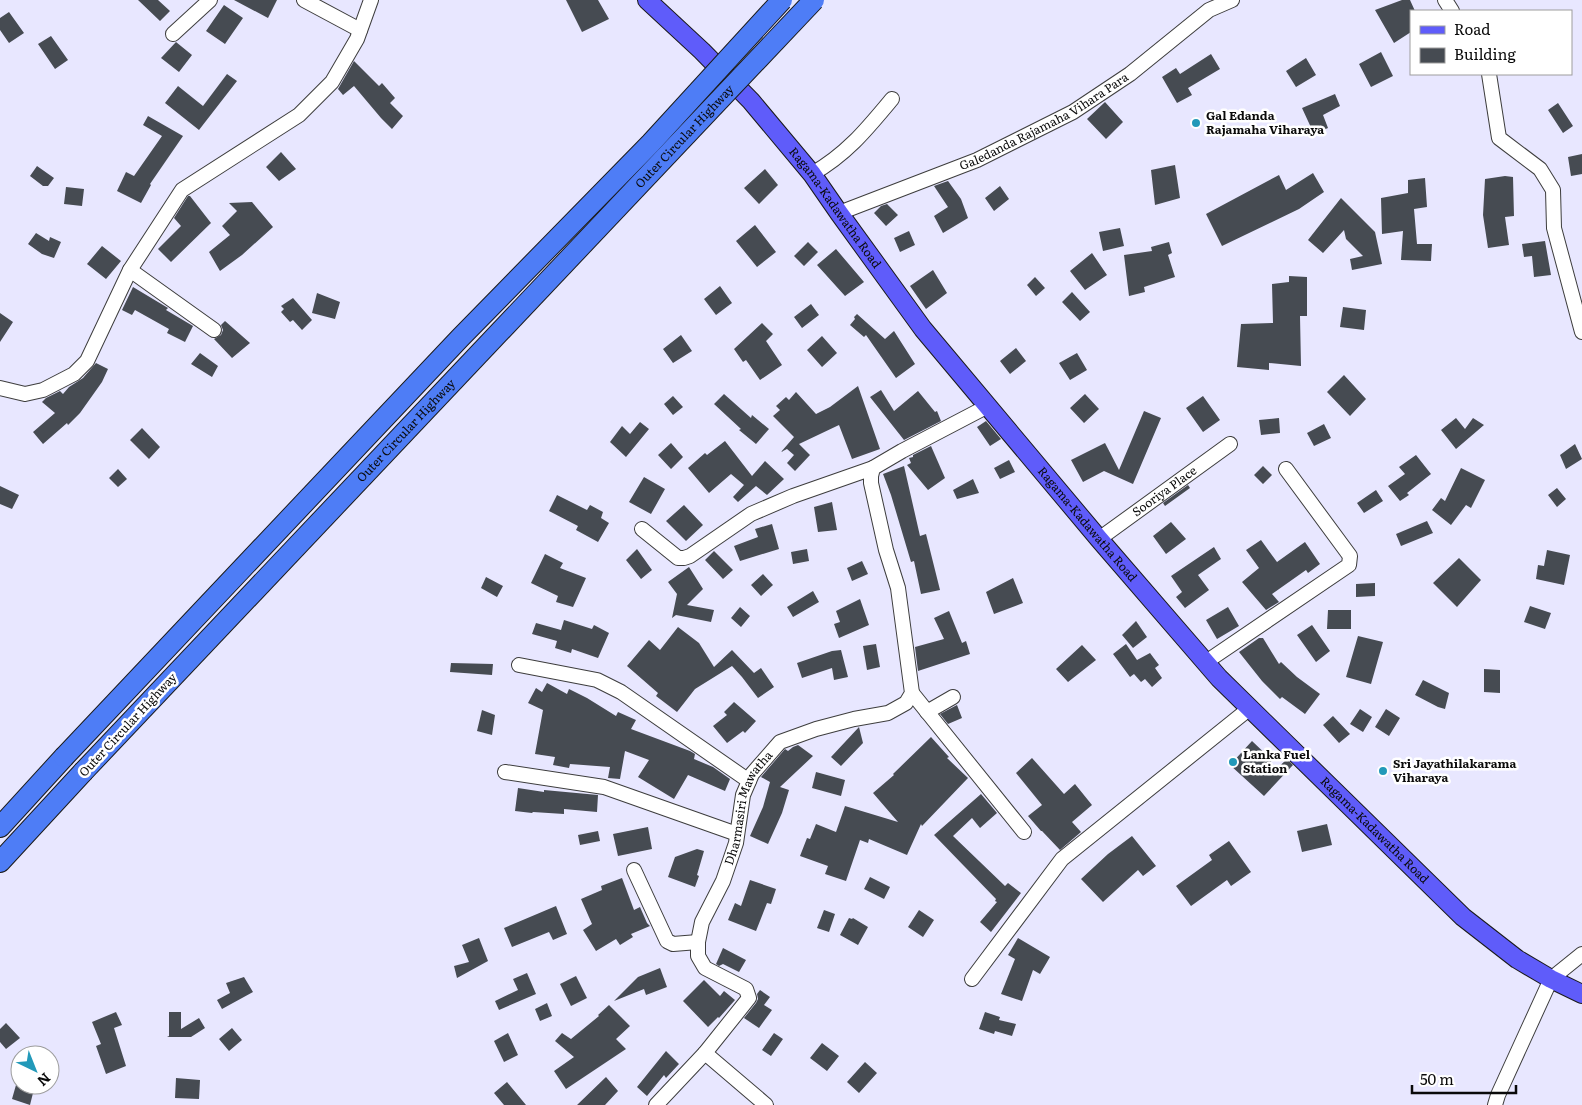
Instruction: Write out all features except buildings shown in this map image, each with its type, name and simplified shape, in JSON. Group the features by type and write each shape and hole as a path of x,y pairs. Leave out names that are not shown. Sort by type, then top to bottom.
{"highway":[{"name":"Outer Circular Highway","path":"0,827 460,338 651,143 782,0"},
{"name":"Outer Circular Highway","path":"0,862 814,0"}],"main road":[{"name":"Ragama-Kadawatha Road","path":"647,0 702,51 751,101 812,174 923,329 1099,539 1219,678 1463,917 1517,959 1582,994"}],"street":[{"path":"173,34 210,0"},
{"path":"304,0 360,30"},
{"path":"0,388 25,394 43,390 74,374 87,361 130,270 182,190 299,115 332,82 357,39 370,0"},
{"name":"Galedanda Rajamaha Vihara Para","path":"839,214 976,160 1073,112 1130,74 1209,10 1232,0"},
{"path":"1489,75 1499,138 1540,169 1552,190 1554,228 1582,332"},
{"path":"812,174 830,164 849,148 892,99"},
{"path":"130,270 214,330"},
{"path":"642,529 678,558 690,556 752,514 793,496 874,468 902,451 988,406"},
{"name":"Sooriya Place","path":"1099,539 1230,444"},
{"path":"874,468 871,483 886,550 898,588 912,693 1024,832"},
{"path":"1206,662 1349,565 1350,556 1286,469"},
{"path":"518,665 597,680 621,692 749,781"},
{"name":"Dharmasiri Mawatha","path":"656,1105 705,1053 748,998 746,989 705,968 698,956 698,942 702,922 723,881 737,834 743,795 752,774 780,742 816,729 854,719 888,713 906,703 912,693"},
{"path":"927,712 954,697"},
{"path":"972,979 1062,859 1250,708"},
{"path":"506,772 604,787 737,834"},
{"path":"634,870 667,941 673,944 698,942"},
{"path":"1495,1105 1551,979 1582,954"},
{"path":"705,1053 766,1105"}],"place":[{"name":"Gal Edanda Rajamaha Viharaya","path":"1196,123"},
{"name":"Lanka Fuel Station","path":"1233,762"},
{"name":"Sri Jayathilakarama Viharaya","path":"1383,771"}]}
